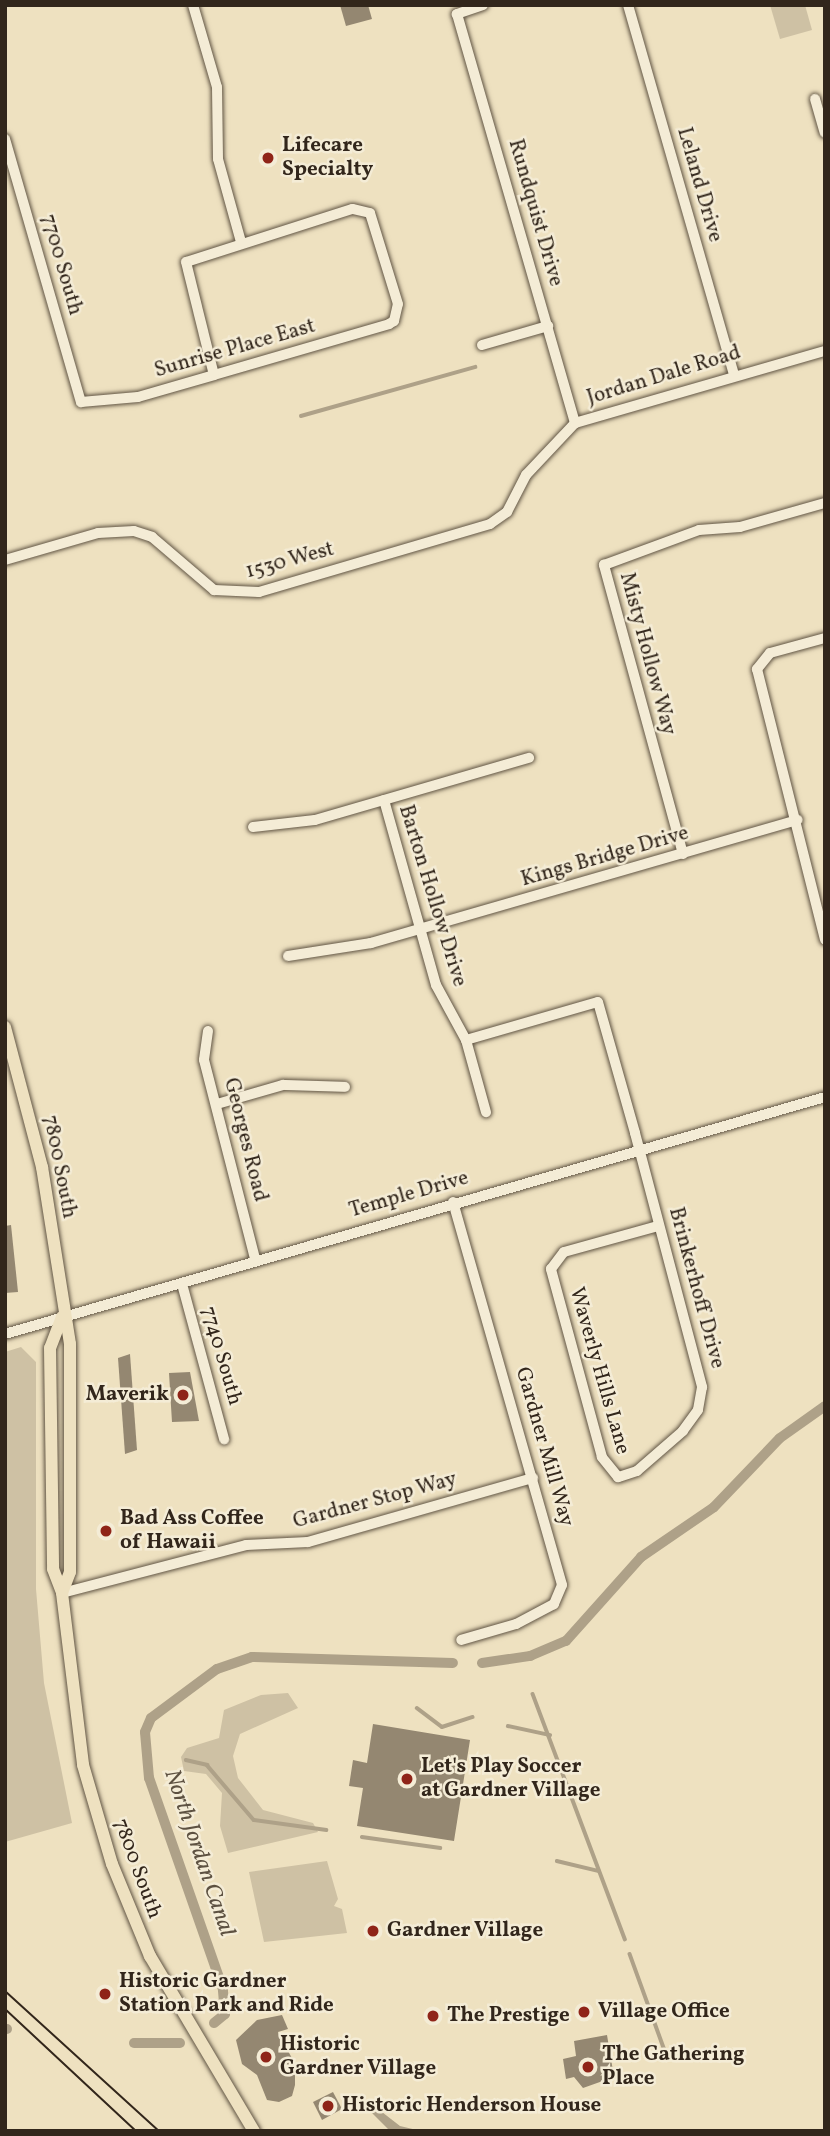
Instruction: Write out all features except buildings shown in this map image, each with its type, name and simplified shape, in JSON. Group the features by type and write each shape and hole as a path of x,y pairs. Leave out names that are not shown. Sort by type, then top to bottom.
{"main road":[{"name":"7800 South","path":"5,1027 42,1167 71,1385 70,1572 62,1593"},
{"name":"7800 South","path":"62,1317 50,1348 53,1569 62,1593 75,1728 112,1864 169,1992 254,2131"}],"street":[{"path":"193,5 217,87 218,159 241,242 186,262 214,375"},
{"name":"Rundquist Drive","path":"483,5 457,14 575,423"},
{"name":"Leland Drive","path":"628,5 734,375"},
{"path":"815,99 825,133"},
{"name":"7700 South","path":"5,139 80,402"},
{"name":"Sunrise Place East","path":"80,402 138,397 397,318 398,304 366,209 241,242"},
{"path":"482,345 548,326"},
{"name":"Jordan Dale Road","path":"513,504 526,475 575,423 734,375 825,351"},
{"name":"Misty Hollow Way","path":"683,854 604,565 699,530 740,527 825,503"},
{"name":"1530 West","path":"5,560 98,533 134,531 169,550 197,582 238,594 478,528 513,504"},
{"path":"825,638 770,653 757,669 798,820 825,940"},
{"path":"253,827 315,820 529,758"},
{"name":"Barton Hollow Drive","path":"384,800 436,985 466,1040 486,1112"},
{"name":"Kings Bridge Drive","path":"288,956 340,951 798,820"},
{"path":"466,1040 598,1002 639,1151"},
{"name":"Georges Road","path":"208,1031 204,1060 255,1259"},
{"path":"217,1104 282,1085 345,1087"},
{"name":"Temple Drive","path":"5,1334 181,1284 255,1259 825,1097"},
{"name":"Brinkerhoff Drive","path":"614,1475 637,1471 683,1431 700,1401 699,1370 639,1151"},
{"name":"Gardner Mill Way","path":"453,1202 562,1578 560,1596 516,1624 461,1640"},
{"name":"Waverly Hills Lane","path":"614,1475 602,1457 551,1269 564,1252 658,1226"},
{"name":"7740 South","path":"181,1284 224,1439"},
{"name":"Gardner Stop Way","path":"62,1593 246,1545 308,1542 533,1478"}],"shaded area":[{"path":"770,5 805,5 812,30 780,39"},
{"path":"21,1347 36,1362 36,1589 44,1683 72,1823 5,1842 5,1352"},
{"path":"288,1693 298,1708 240,1734 233,1756 238,1778 263,1810 313,1823 318,1832 228,1853 220,1826 222,1793 206,1774 184,1771 181,1757 187,1748 219,1738 224,1710 261,1695"},
{"path":"327,1861 338,1899 334,1906 342,1909 347,1933 264,1942 249,1872"},
{"path":"369,2102 400,2126 421,2131 390,2131 370,2111"}],"waterway":[{"path":"301,416 475,367"},
{"name":"North Jordan Canal","path":"482,1663 530,1656 566,1641 641,1557 714,1507 780,1438 825,1406"},
{"name":"North Jordan Canal","path":"214,2023 225,2014 223,1989 149,1778 145,1732 151,1718 217,1669 252,1657 453,1663"},
{"path":"533,1694 625,1939"},
{"path":"417,1708 442,1727 472,1717"},
{"path":"508,1726 550,1735"},
{"path":"186,1760 207,1765 254,1820 326,1830"},
{"path":"362,1837 440,1848"},
{"path":"557,1861 599,1871"},
{"path":"630,1954 667,2056"},
{"name":"North Jordan Canal","path":"134,2043 180,2043"}],"tram line":[{"path":"5,1991 159,2131"},
{"path":"5,2009 136,2131"}],"place":[{"name":"Lifecare Specialty","path":"268,158"},
{"name":"Maverik","path":"183,1395"},
{"name":"Bad Ass Coffee of Hawaii","path":"106,1531"},
{"name":"Let's Play Soccer at Gardner Village","path":"407,1779"},
{"name":"Gardner Village","path":"373,1931"},
{"name":"Historic Gardner Station Park and Ride","path":"105,1994"},
{"name":"Village Office","path":"584,2012"},
{"name":"The Prestige","path":"433,2016"},
{"name":"Historic Gardner Village","path":"266,2057"},
{"name":"The Gathering Place","path":"588,2067"},
{"name":"Historic Henderson House","path":"328,2106"}]}
